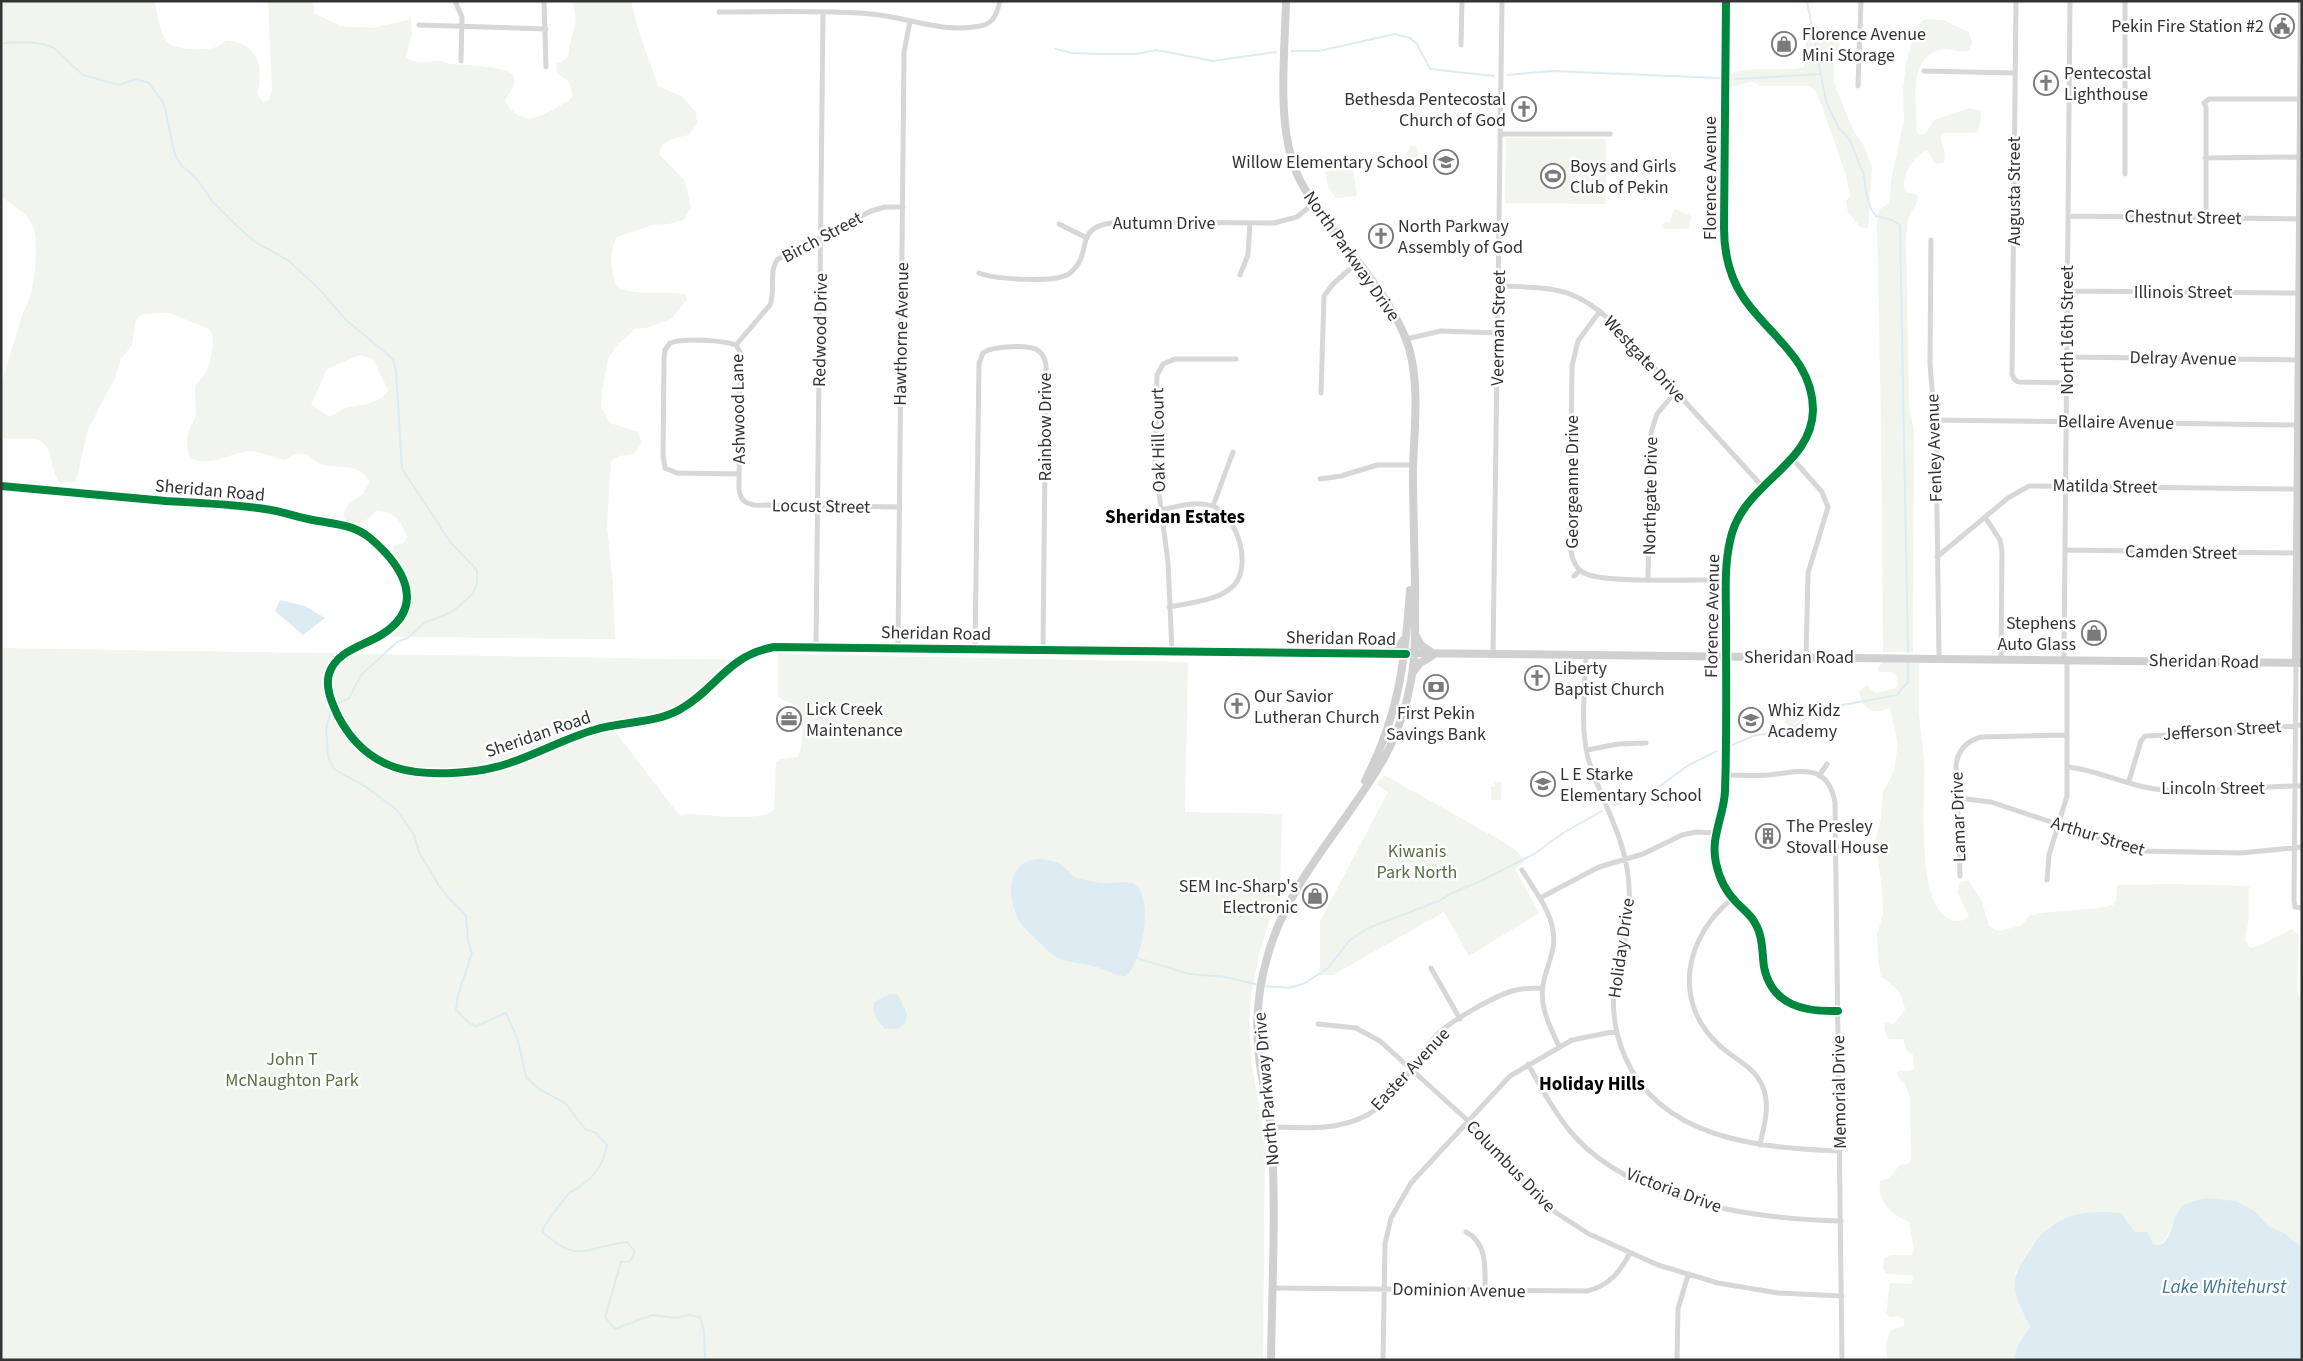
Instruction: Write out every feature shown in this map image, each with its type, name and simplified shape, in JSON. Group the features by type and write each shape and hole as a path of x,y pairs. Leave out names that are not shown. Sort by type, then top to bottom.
{"main road":[{"name":"North Parkway Drive","path":"1271,1360 1273,1162 1271,1128 1258,1045 1261,984 1272,941 1287,905 1348,811 1374,775 1391,745 1405,706 1411,676 1415,383 1406,339 1392,311 1314,203 1294,166 1286,134 1286,1"},
{"path":"2299,663 2297,425 2301,255 2299,219 2302,1"},
{"name":"Sheridan Road","path":"1,486 264,509 346,525 363,532 384,552 402,575 407,585 408,598 401,616 389,630 345,654 334,664 328,681 332,702 336,712 358,744 372,757 402,770 427,773 477,771 514,762 598,728 650,720 674,712 696,698 728,667 753,652 774,647 1726,658 1938,657 2299,663"},
{"path":"1383,654 1397,648 1411,635 1421,645 1436,654 1420,663 1411,676"},
{"path":"1383,654 1397,661 1402,674"},
{"name":"North Parkway Drive","path":"1348,811 1375,762 1387,734 1402,674 1410,654"}],"street":[{"path":"455,1 462,14 461,61"},
{"path":"544,1 546,67"},
{"path":"719,12 873,14 944,26 980,26 993,19 1000,1"},
{"path":"1461,45 1462,1"},
{"name":"Veerman Street","path":"1493,654 1502,1"},
{"name":"Florence Avenue","path":"1726,1 1724,220 1726,253 1733,277 1742,296 1753,311 1796,358 1809,382 1812,398 1811,423 1803,444 1792,458 1745,505 1733,528 1728,548 1725,775 1723,804 1715,833 1716,863 1720,878 1733,898 1757,925 1765,970 1771,985 1792,1005 1806,1010 1838,1011"},
{"path":"1858,86 1861,1"},
{"name":"Augusta Street","path":"2016,1 2012,374 2015,381 2066,383"},
{"name":"North 16th Street","path":"2047,880 2049,855 2066,804 2067,767 2065,486 2070,1"},
{"path":"2125,1 2125,174"},
{"name":"Redwood Drive","path":"816,646 823,13"},
{"name":"Hawthorne Avenue","path":"898,648 904,52 910,21"},
{"path":"419,25 546,29"},
{"path":"1924,71 2015,73"},
{"path":"2206,217 2206,107 2204,103 2209,99 2300,99"},
{"path":"1501,134 1610,134"},
{"path":"2205,158 2300,158"},
{"name":"Autumn Drive","path":"1086,238 1099,225 1111,222 1250,223 1288,220 1297,217 1314,203"},
{"name":"Birch Street","path":"736,345 770,305 776,261 821,235 871,211 885,207 903,208"},
{"name":"Chestnut Street","path":"2068,216 2299,219"},
{"path":"1240,274 1248,255 1250,223"},
{"path":"979,273 993,278 1053,278 1065,276 1076,266 1086,238 1059,224"},
{"name":"Fenley Avenue","path":"1931,240 1930,364 1935,420 1938,657"},
{"path":"1321,393 1324,296 1333,284 1357,262"},
{"name":"Westgate Drive","path":"1499,286 1556,289 1580,298 1600,311 1762,486"},
{"name":"Illinois Street","path":"2067,291 2299,293"},
{"name":"Georgeanne Drive","path":"1600,311 1578,341 1572,366 1570,543 1572,556 1580,570 1597,577 1727,580"},
{"path":"1406,339 1441,331 1498,333"},
{"name":"Ashwood Lane","path":"739,474 673,472 665,468 662,456 664,358 666,347 673,342 724,342 736,345 740,352 739,474 740,492 743,501"},
{"name":"Rainbow Drive","path":"974,649 978,370 984,353 996,347 1036,349 1044,357 1046,366 1043,650"},
{"name":"Delray Avenue","path":"2067,357 2298,360"},
{"name":"Oak Hill Court","path":"1172,652 1168,562 1160,510 1155,456 1156,380 1159,370 1165,362 1175,359 1236,359"},
{"name":"Northgate Drive","path":"1648,579 1651,433 1660,410 1676,391"},
{"name":"Bellaire Avenue","path":"1935,420 2297,425"},
{"path":"1213,506 1234,452"},
{"path":"1792,458 1822,492 1828,507 1808,573 1806,657"},
{"path":"1320,478 1341,476 1377,465 1413,465"},
{"name":"Matilda Street","path":"1937,557 2022,489 2036,485 2299,493"},
{"name":"Locust Street","path":"743,501 754,504 899,507"},
{"path":"1160,510 1194,504 1213,506 1228,517 1235,529 1242,563 1239,577 1234,587 1221,595 1170,607"},
{"path":"1985,517 2000,540 2002,551 2001,658"},
{"name":"Camden Street","path":"2065,550 2297,553"},
{"path":"1574,576 1580,570"},
{"name":"Holiday Drive","path":"1586,656 1585,730 1587,750 1618,832 1628,876 1629,909 1627,932 1614,989 1617,1031 1624,1054 1636,1078 1668,1111 1701,1129 1760,1145 1795,1150 1840,1151"},
{"path":"2299,663 2295,725 2294,848 2295,907 2302,908"},
{"name":"Jefferson Street","path":"2129,781 2142,737 2217,733 2302,725"},
{"name":"Lamar Drive","path":"1960,876 1957,758 1962,749 1973,740 1987,737 2067,735"},
{"path":"1587,750 1618,744 1646,743"},
{"path":"1725,775 1767,775 1799,770 1819,776 1827,764"},
{"name":"Lincoln Street","path":"2067,767 2092,770 2163,790 2237,790 2302,786"},
{"name":"Memorial Drive","path":"1819,776 1830,787 1834,797 1836,847 1842,1360"},
{"name":"Arthur Street","path":"1957,798 1991,802 2059,826 2147,852 2241,853 2302,847"},
{"path":"1540,898 1599,867 1643,854 1682,834 1696,832 1715,833"},
{"path":"1793,847 1836,847"},
{"path":"1522,870 1540,898 1551,922 1554,950 1542,988 1544,1013 1559,1046"},
{"path":"1733,898 1708,921 1698,938 1691,965 1691,991 1697,1014 1711,1038 1751,1069 1761,1082 1767,1103 1760,1145"},
{"path":"1431,968 1460,1019"},
{"name":"Easter Avenue","path":"1271,1128 1326,1127 1356,1120 1376,1109 1412,1071 1436,1036 1460,1019 1512,991 1542,988"},
{"name":"Columbus Drive","path":"1318,1024 1345,1026 1367,1033 1380,1041 1467,1120 1544,1204 1583,1230 1630,1253 1688,1275 1758,1290 1842,1296"},
{"path":"1382,1360 1385,1244 1389,1224 1398,1202 1411,1183 1506,1079 1528,1064 1576,1038 1617,1031"},
{"name":"Victoria Drive","path":"1528,1064 1553,1108 1576,1138 1610,1165 1631,1177 1685,1198 1729,1210 1790,1219 1841,1221"},
{"path":"1466,1232 1475,1237 1482,1249 1485,1265 1485,1291"},
{"name":"Dominion Avenue","path":"1272,1288 1577,1292 1592,1290 1612,1279 1630,1253"},
{"path":"1676,1360 1678,1309 1688,1275"}],"green space":[{"path":"1,1 154,1 163,35 174,46 186,49 206,49 216,47 225,41 230,41 248,48 257,59 259,65 260,79 257,94 263,102 269,100 272,91 268,1 313,1 314,13 340,26 372,28 411,19 412,33 406,57 417,62 440,61 449,64 496,68 511,73 515,80 505,101 517,115 530,118 544,114 572,97 569,83 557,74 556,63 565,60 569,54 576,22 573,1 631,1 638,29 658,86 681,96 696,112 697,124 689,135 674,138 662,145 659,154 685,181 691,207 684,220 669,224 652,225 617,237 612,249 612,268 617,287 642,292 685,294 687,300 671,319 646,328 635,329 617,345 608,359 601,406 610,423 639,432 641,444 634,454 619,456 611,461 607,526 613,585 615,639 390,637 408,613 411,604 411,595 406,578 390,554 395,545 404,543 407,537 400,521 389,514 377,510 363,522 346,522 343,515 348,504 363,494 370,481 356,469 328,466 308,456 299,454 285,460 252,451 204,461 195,460 189,455 187,439 196,413 195,386 207,371 209,365 213,345 212,333 207,328 169,313 142,314 136,320 132,345 121,359 115,378 88,429 76,482 60,483 54,471 49,451 41,441 30,438 2,438 1,384 23,313 31,294 35,268 36,241 29,218 1,197","holes":["359,355 373,359 388,390 382,398 367,404 344,408 335,415 328,416 311,405 327,369"]},
{"path":"1925,19 1943,20 1969,32 1972,43 1969,50 1938,50 1924,60 1917,76 1916,85 1917,132 1921,135 1926,133 1934,120 1969,108 1981,111 1981,119 1978,131 1974,133 1942,133 1941,140 1945,154 1944,163 1935,164 1927,150 1917,157 1908,168 1904,181 1907,193 1918,195 1917,202 1908,218 1906,239 1909,405 1914,431 1913,652 1883,652 1877,223 1879,210 1888,204 1890,198 1891,180 1904,120 1903,88 1906,64 1916,26"},
{"path":"1808,23 1817,25 1835,37 1840,45 1834,55 1834,83 1853,130 1863,144 1872,167 1868,228 1860,227 1848,212 1846,201 1850,197 1846,175 1815,90 1808,86 1760,86 1753,82 1730,87 1731,73 1749,70 1795,69 1804,67 1806,36 1802,30"},
{"path":"1506,138 1606,139 1606,204 1505,203"},
{"path":"1411,145 1417,147 1418,156 1412,166 1408,166 1404,158"},
{"path":"1352,164 1357,196 1336,198 1328,187 1325,172"},
{"path":"1675,209 1691,216 1689,229 1664,229 1663,223 1670,222"},
{"name":"John T McNaughton Park","path":"1,648 738,660 681,709 611,726 679,815 734,817 759,816 774,809 776,762 781,759 797,757 800,753 802,723 799,710 794,704 778,696 778,654 1188,662 1185,812 1282,814 1280,899 1270,919 1260,951 1252,990 1249,1021 1252,1066 1261,1116 1265,1153 1263,1360 1,1360"},
{"path":"1883,662 1919,663 1919,712 1924,761 1924,848 1927,873 1931,894 1939,911 1951,920 1960,921 1969,917 1958,893 1960,882 1969,881 1982,902 1989,926 1998,931 2021,926 2029,916 2042,913 2113,905 2116,901 2117,885 2249,886 2249,918 2245,940 2250,948 2256,947 2292,929 2299,935 2297,990 2302,1002 2302,1247 2284,1233 2268,1226 2256,1212 2205,1198 2192,1201 2180,1209 2166,1239 2159,1245 2153,1244 2135,1232 2071,1216 2050,1226 2032,1245 2015,1274 2030,1327 2017,1347 2014,1360 1887,1360 1886,1345 1890,1331 1904,1325 1904,1319 1898,1316 1890,1317 1886,1314 1890,1283 1911,1284 1913,1280 1912,1275 1886,1274 1883,1268 1884,1258 1891,1255 1912,1255 1914,1248 1909,1222 1891,1211 1883,1201 1880,1181 1889,1178 1900,1165 1908,1164 1911,1159 1910,1097 1905,1084 1900,1081 1896,1072 1914,1069 1913,1055 1907,1051 1903,1039 1888,1039 1884,1027 1886,1023 1894,1024 1905,1009 1902,998 1897,990 1881,977 1878,960 1877,934 1883,914 1882,888 1875,841 1881,819 1883,791 1893,774 1898,745 1890,708 1874,711 1866,707 1859,692 1866,685 1876,693 1896,688 1898,684 1896,675 1892,672 1879,672 1878,667"},
{"path":"1791,707 1799,707 1798,713 1802,714 1791,728 1784,722 1790,715"},
{"name":"Kiwanis Park North","path":"1384,775 1518,852 1525,861 1515,869 1539,913 1469,956 1444,912 1333,975 1320,975 1320,921 1388,792 1376,785"},
{"path":"1495,782 1502,782 1501,800 1491,800 1491,787 1495,787"}],"water":[{"path":"280,600 305,606 325,618 303,635 275,611"},
{"path":"1038,859 1057,863 1078,878 1101,883 1131,883 1140,891 1144,902 1144,930 1137,958 1126,976 1097,967 1065,961 1056,957 1022,925 1016,913 1011,893 1014,874 1019,867 1027,862"},
{"path":"889,994 898,995 907,1014 906,1023 898,1029 885,1029 876,1017 873,1009 874,1002"},
{"name":"Lake Whitehurst","path":"2205,1198 2236,1201 2256,1212 2268,1226 2284,1233 2302,1247 2302,1352 2300,1360 2014,1360 2017,1347 2030,1327 2017,1299 2015,1279 2026,1256 2045,1232 2066,1218 2078,1214 2091,1212 2121,1213 2135,1232 2147,1232 2153,1244 2159,1245 2167,1239 2180,1209 2188,1203"}],"waterway":[{"path":"1807,1 1826,101 1838,127 1850,140 1864,175 1866,193 1871,209 1876,216 1892,220 1900,225 1908,652"},
{"path":"1292,51 1319,51 1395,34 1410,38 1417,44 1430,69 1494,76"},
{"path":"1,43 26,42 43,44 54,48 83,75 119,85 136,79 149,83 164,104 175,155 182,166 196,178 212,201 254,241 289,261 320,290 346,320 393,359 396,370 402,469 451,543 477,570 477,583 473,594 452,612 424,623 408,638 397,642 361,675 349,698 335,705"},
{"path":"1055,49 1073,53 1098,54 1136,54 1156,50 1213,61 1276,52"},
{"path":"1508,75 1552,71 1719,78"},
{"path":"1736,79 1821,74"},
{"path":"1730,746 1753,736 1792,729 1813,712 1821,709 1897,695 1908,682 1908,662"},
{"path":"332,708 326,729 328,756 334,769 366,787 397,810 414,835 419,852 441,889 466,916 468,941 472,953 458,995 456,1010 468,1022 476,1026 506,1013 518,1040 526,1077 538,1088 566,1104 585,1129 596,1133 607,1145 598,1169 585,1183 568,1195 550,1217 542,1231 564,1248 573,1251 591,1250 627,1242 635,1252 630,1261 621,1262 605,1317 615,1329 652,1315 677,1318 688,1315 700,1317 704,1331 705,1360"},
{"path":"1614,805 1657,788 1689,765 1717,751"},
{"path":"1263,986 1289,988 1305,983 1328,968 1350,940 1368,928 1439,901 1452,893 1483,880 1534,854 1563,833 1602,811"},
{"path":"1137,958 1189,974 1225,977 1259,985"}],"cycle path":[{"path":"1726,1 1724,228 1726,255 1734,281 1743,297 1787,349 1806,376 1811,392 1813,410 1810,430 1801,446 1747,504 1737,521 1730,541 1726,582 1725,791 1716,836 1715,854 1719,874 1726,889 1751,917 1758,928 1762,944 1764,967 1768,980 1774,990 1782,998 1802,1008 1838,1011"},
{"path":"1,486 253,507 343,525 363,533 382,549 392,561 406,586 407,599 404,612 395,624 381,635 344,654 333,666 328,679 331,701 350,735 364,750 396,768 414,772 453,773 491,768 521,759 594,730 669,715 692,702 733,665 758,651 774,647 1406,654"}],"place":[{"name":"Pekin Fire Station #2","path":"2282,26"},
{"name":"Florence Avenue Mini Storage","path":"1784,44"},
{"name":"Pentecostal Lighthouse","path":"2046,83"},
{"name":"Bethesda Pentecostal Church of God","path":"1524,109"},
{"name":"Willow Elementary School","path":"1446,162"},
{"name":"Boys and Girls Club of Pekin","path":"1553,176"},
{"name":"North Parkway Assembly of God","path":"1381,236"},
{"name":"Stephens Auto Glass","path":"2094,633"},
{"name":"Liberty Baptist Church","path":"1537,678"},
{"name":"First Pekin Savings Bank","path":"1436,687"},
{"name":"Our Savior Lutheran Church","path":"1237,706"},
{"name":"Lick Creek Maintenance","path":"789,719"},
{"name":"Whiz Kidz Academy","path":"1751,720"},
{"name":"L E Starke Elementary School","path":"1543,784"},
{"name":"The Presley Stovall House","path":"1768,836"},
{"name":"SEM Inc-Sharp's Electronic","path":"1315,896"}],"district":[{"name":"Sheridan Estates","path":"1175,516"},
{"name":"Holiday Hills","path":"1592,1083"}]}
